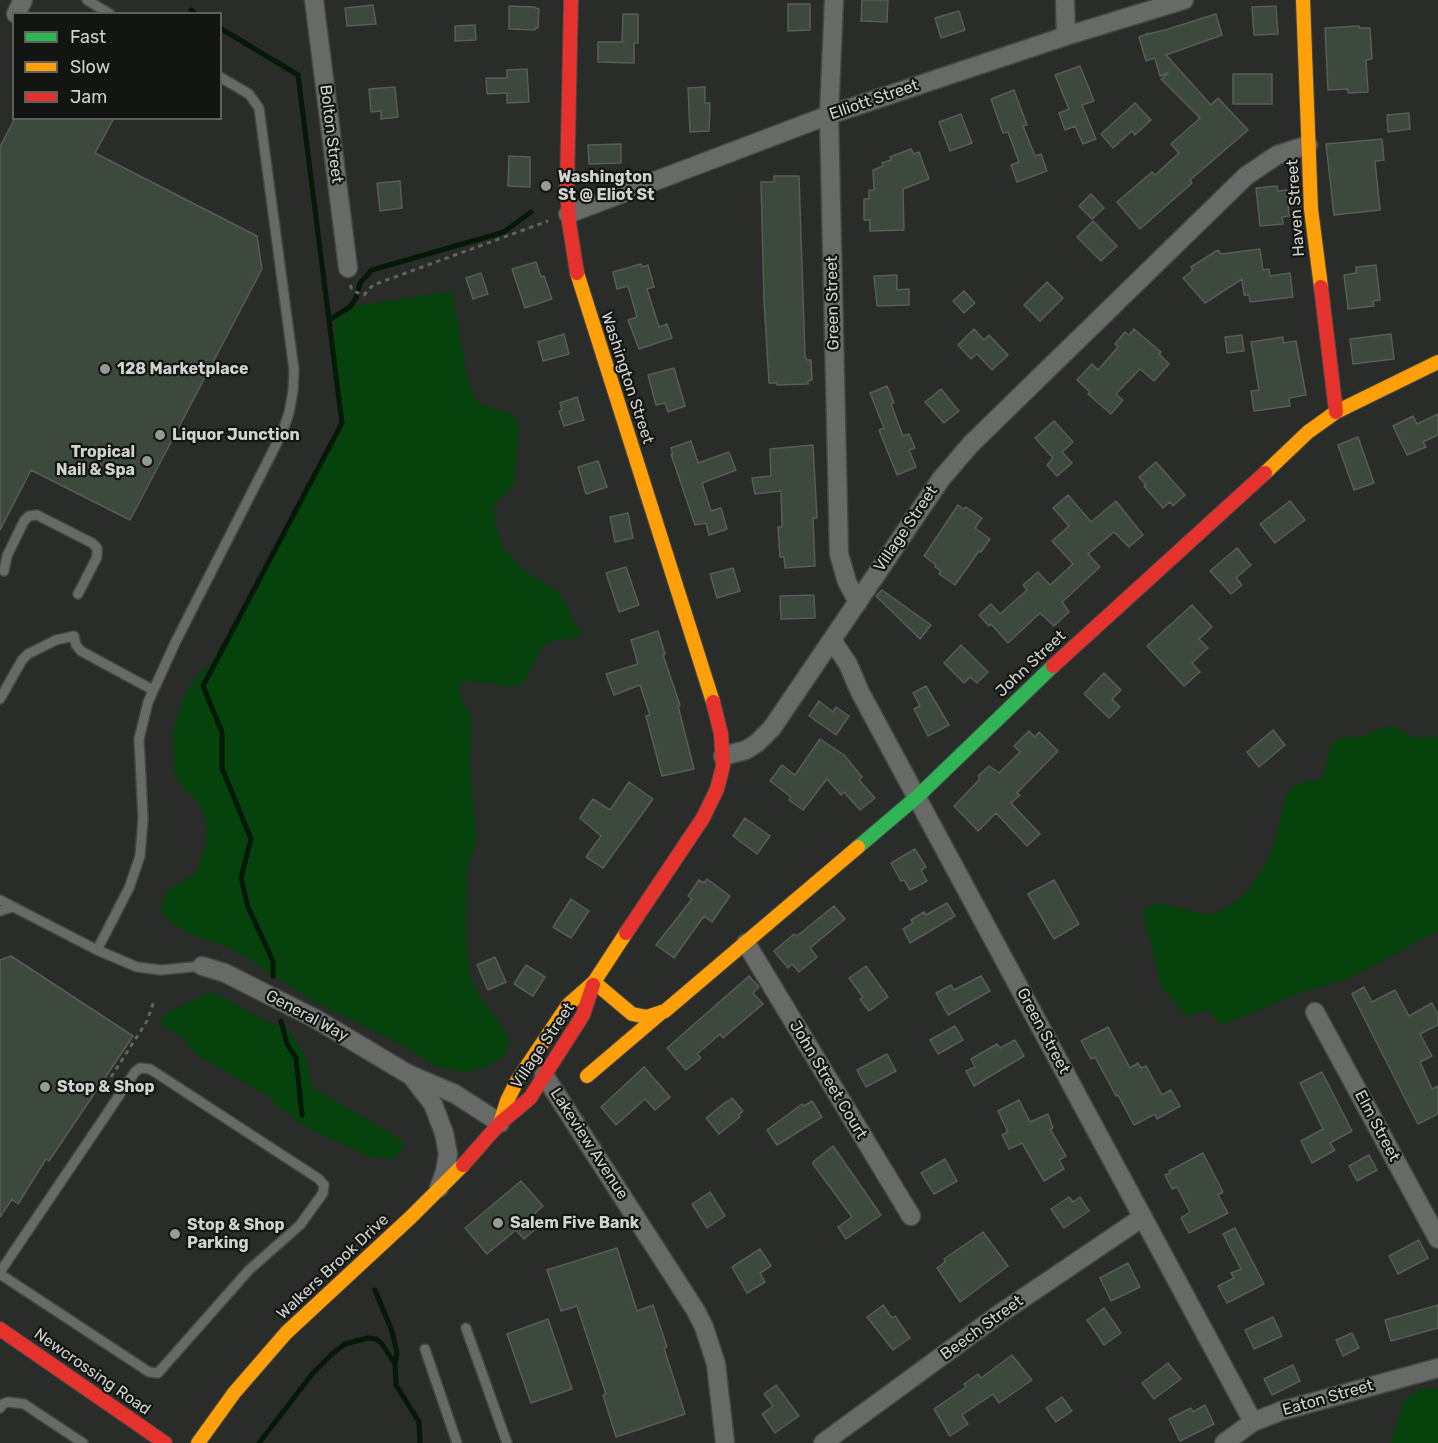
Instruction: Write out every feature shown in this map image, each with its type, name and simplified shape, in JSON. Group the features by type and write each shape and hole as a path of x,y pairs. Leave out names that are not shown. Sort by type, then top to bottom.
{"street":[{"name":"Bolton Street","path":"314,0 348,268"},
{"name":"Washington Street","path":"571,0 567,123 568,214 577,271 712,696 719,723 723,756"},
{"name":"Green Street","path":"834,0 829,115 839,554 847,582 858,602"},
{"path":"1065,0 1066,36"},
{"name":"Elliott Street","path":"568,214 829,115 1066,36 1184,0"},
{"name":"Haven Street","path":"1303,0 1313,231 1336,412"},
{"name":"Village Street","path":"500,1123 517,1081 568,1005 594,982 703,818 717,789 723,756 746,750 772,728 941,479 971,444 1246,176 1277,155 1308,144"},
{"name":"John Street","path":"587,1076 918,796 1114,610 1308,432 1336,412 1438,362"},
{"name":"Green Street","path":"832,640 848,664 860,692 1253,1422"},
{"name":"John Street Court","path":"746,943 911,1216"},
{"name":"General Way","path":"202,966 225,973 316,1019 408,1074 455,1094 500,1123"},
{"path":"594,982 632,1014 647,1017 662,1013"},
{"name":"Village Street","path":"500,1123 530,1098 583,1015 594,982"},
{"name":"Elm Street","path":"1315,1012 1438,1239"},
{"name":"General Way","path":"408,1074 433,1104 444,1133 448,1154 439,1190"},
{"name":"Lakeview Avenue","path":"544,1075 696,1311 704,1327 716,1364 725,1443"},
{"name":"Walkers Brook Drive","path":"198,1443 234,1393 285,1333 439,1190 500,1123"},
{"name":"Beech Street","path":"824,1443 998,1315 1143,1216"},
{"name":"Newcrossing Road","path":"0,1329 165,1443"},
{"name":"Eaton Street","path":"1224,1443 1253,1422 1281,1411 1438,1368"}],"lane":[{"path":"87,0 107,12"},
{"path":"97,950 129,888 140,856 142,819 139,739 143,716 153,690 282,433 293,391 294,370 259,108 249,94 222,78"},
{"path":"4,571 7,556 24,521 29,516 38,515 92,543 97,548 97,556 78,594"},
{"path":"0,699 22,660 49,643 74,636 76,645 81,651 153,690"},
{"path":"0,900 97,950 137,967 151,970 202,966"},
{"path":"0,911 13,907"},
{"path":"140,1068 150,1068 319,1179 324,1185 322,1195 300,1225 249,1270 158,1373 149,1372 0,1273 135,1072 140,1068"},
{"path":"466,1328 507,1443"},
{"path":"425,1349 457,1443"},
{"path":"1,1405 14,1402 24,1404 83,1443"}],"path":[{"path":"353,291 364,295 373,285 568,214"},
{"path":"111,1077 147,1021 154,1001"}],"green space":[{"path":"452,291 466,370 474,396 480,404 515,417 519,425 515,483 497,501 494,509 502,547 523,570 554,588 566,603 572,620 582,630 578,638 552,641 542,648 527,678 521,684 512,687 463,681 459,688 463,705 470,711 472,717 470,767 477,838 467,873 466,932 470,974 478,994 506,1032 508,1039 508,1046 503,1057 485,1068 464,1072 437,1067 404,1046 315,1002 228,947 188,933 165,917 161,910 165,892 195,874 206,845 207,824 200,805 176,779 174,769 173,733 181,704 193,681 211,662 230,632 341,424 337,404 334,342 335,325 341,308"},
{"path":"1394,726 1415,738 1438,737 1438,931 1348,979 1300,993 1233,1021 1223,1024 1217,1021 1209,1011 1186,1016 1161,986 1151,940 1144,922 1144,909 1158,903 1203,914 1214,914 1235,902 1246,893 1266,863 1275,840 1286,796 1292,787 1323,778 1332,742 1342,738 1365,736 1381,728"},
{"path":"208,993 217,994 270,1023 285,1028 292,1034 305,1055 313,1088 396,1136 404,1144 401,1151 392,1160 367,1156 306,1127 289,1113 278,1108 271,1098 200,1057 180,1036 162,1025 160,1020 169,1012"},
{"path":"1423,1389 1438,1389 1438,1443 1391,1443 1403,1403 1414,1393"}],"building":[{"path":"862,0 888,0 887,22 861,21"},
{"path":"788,4 810,4 810,30 788,31"},
{"path":"373,5 376,24 347,26 345,8"},
{"path":"509,6 539,9 538,28 535,30 509,29"},
{"path":"1276,6 1278,34 1254,35 1252,7"},
{"path":"959,11 965,30 941,38 935,18"},
{"path":"623,14 638,14 638,43 634,43 634,63 598,62 598,42 622,42"},
{"path":"1216,14 1222,35 1166,55 1211,105 1218,98 1248,130 1190,180 1192,183 1140,229 1117,202 1152,172 1155,175 1179,153 1171,144 1200,118 1161,79 1168,73 1160,76 1155,58 1146,61 1139,37"},
{"path":"475,25 476,40 455,41 455,26"},
{"path":"1359,26 1359,28 1370,28 1372,59 1366,60 1368,92 1348,93 1348,89 1328,90 1325,28"},
{"path":"1080,66 1094,101 1082,105 1096,139 1083,144 1075,126 1065,130 1059,113 1069,109 1055,75"},
{"path":"527,69 529,102 507,103 507,93 487,94 486,78 507,78 507,70"},
{"path":"1233,74 1272,74 1272,104 1233,104"},
{"path":"395,87 398,117 381,119 381,111 371,112 369,89"},
{"path":"705,87 705,103 710,103 709,131 690,132 688,88"},
{"path":"1014,90 1027,125 1023,126 1035,156 1041,154 1047,171 1017,182 1011,165 1019,162 1008,132 1003,133 991,99"},
{"path":"1135,103 1151,120 1135,135 1132,131 1113,148 1101,134"},
{"path":"1409,113 1410,129 1388,132 1387,115"},
{"path":"961,114 972,143 950,151 939,122"},
{"name":"128 Marketplace","path":"14,120 113,120 95,153 257,236 262,269 130,520 31,470 0,530 0,147"},
{"path":"1382,139 1384,160 1375,161 1380,210 1334,215 1326,144"},
{"path":"621,144 621,163 589,164 588,145"},
{"path":"911,149 914,154 919,152 929,179 903,189 904,230 870,231 870,220 864,220 864,199 869,199 869,190 874,190 873,170 891,160 890,157"},
{"path":"509,156 530,157 530,187 508,186"},
{"path":"774,176 799,176 805,356 807,360 811,360 812,380 808,381 808,384 769,383 761,182 774,182"},
{"path":"400,181 402,208 380,211 377,183"},
{"path":"1277,186 1278,191 1287,190 1289,216 1282,217 1283,224 1260,226 1256,188"},
{"path":"1091,194 1104,208 1092,219 1079,206"},
{"path":"1093,221 1117,246 1101,261 1077,237"},
{"path":"1260,249 1263,270 1269,269 1270,276 1290,273 1293,297 1250,302 1249,295 1244,295 1242,279 1205,303 1183,278 1193,270 1191,267 1218,250 1221,254"},
{"path":"536,262 552,299 525,308 512,269"},
{"path":"641,264 642,267 648,265 654,287 647,289 659,327 667,324 672,338 639,349 628,320 637,317 628,286 617,289 613,272"},
{"path":"1376,265 1380,300 1373,301 1374,306 1348,309 1344,275 1356,273 1356,267"},
{"path":"481,273 488,294 473,299 466,278"},
{"path":"897,275 897,290 909,289 909,305 877,306 874,276"},
{"path":"1047,282 1063,298 1040,321 1024,305"},
{"path":"964,291 975,303 964,313 953,301"},
{"path":"974,329 984,340 989,335 1008,355 992,370 977,354 971,359 958,345"},
{"path":"1134,329 1161,352 1159,354 1169,364 1154,381 1140,369 1116,394 1123,400 1111,414 1088,394 1090,392 1077,380 1092,364 1098,370 1118,347 1115,344 1125,332 1129,335"},
{"path":"564,334 569,354 543,361 538,342"},
{"path":"1391,334 1394,359 1353,364 1350,339"},
{"path":"1242,335 1244,351 1227,353 1225,337"},
{"path":"1283,337 1283,343 1296,341 1306,395 1289,398 1290,406 1254,411 1251,391 1259,390 1251,342"},
{"path":"674,368 685,406 668,412 665,403 656,405 648,375"},
{"path":"887,386 903,436 909,434 915,448 909,450 916,467 897,475 879,430 884,428 870,393"},
{"path":"941,389 959,411 944,423 925,402"},
{"path":"577,397 584,420 564,426 559,411 562,410 560,403"},
{"path":"1438,414 1438,435 1423,442 1426,447 1407,455 1393,426 1413,416 1417,424"},
{"path":"1054,421 1073,442 1062,452 1072,463 1057,476 1047,465 1053,458 1035,438"},
{"path":"1358,437 1374,483 1354,490 1338,445"},
{"path":"691,441 698,463 729,452 736,470 702,483 711,511 721,508 727,529 709,535 706,523 695,525 671,454 673,454 671,448"},
{"path":"813,445 817,518 813,518 815,566 785,568 784,557 780,557 778,527 782,527 781,491 755,494 752,478 771,476 770,449"},
{"path":"598,461 607,487 586,494 578,467"},
{"path":"1156,462 1185,495 1173,506 1170,502 1163,508 1139,477"},
{"path":"1068,495 1091,522 1116,501 1143,535 1129,547 1114,532 1088,554 1100,567 1062,602 1069,612 1054,626 1040,613 1008,643 991,624 989,626 979,615 991,604 1000,614 1027,590 1023,585 1038,572 1050,585 1073,564 1052,541 1069,526 1053,508"},
{"path":"1290,501 1305,520 1275,543 1260,524"},
{"path":"958,505 964,509 966,507 982,518 975,528 990,539 955,585 939,574 941,571 935,567 936,565 924,556"},
{"path":"628,513 633,538 615,542 610,517"},
{"path":"1237,548 1251,565 1236,578 1242,585 1231,594 1210,571"},
{"path":"626,567 639,605 619,612 606,573"},
{"path":"733,568 740,591 717,598 710,574"},
{"path":"882,590 931,625 920,639 876,596"},
{"path":"814,595 815,618 781,619 780,596"},
{"path":"1192,605 1212,627 1199,639 1208,648 1192,663 1200,672 1184,686 1147,646"},
{"path":"658,631 665,654 663,655 680,705 678,706 694,769 662,776 646,716 650,715 640,685 614,695 606,674 638,664 631,640"},
{"path":"961,645 988,672 977,683 970,677 964,683 944,663"},
{"path":"1104,673 1121,690 1112,699 1120,707 1109,718 1084,694"},
{"path":"926,686 949,725 928,736 914,709 920,706 913,693"},
{"path":"819,701 833,712 836,707 849,716 836,735 809,716"},
{"path":"1273,730 1285,745 1259,767 1247,752"},
{"path":"1029,731 1035,737 1039,732 1058,751 1017,793 1020,795 1011,803 1040,834 1027,846 996,813 978,831 954,806 989,766 999,773 1020,752 1014,746"},
{"path":"820,739 844,755 862,777 859,780 875,798 860,810 844,792 841,795 827,779 803,810 789,800 791,797 770,781 782,765 795,775"},
{"path":"629,782 653,799 603,868 586,857 601,836 580,818 593,799 610,810"},
{"path":"745,818 770,836 757,854 733,836"},
{"path":"915,849 926,867 921,870 927,881 910,890 904,880 901,881 891,863"},
{"path":"707,879 730,896 712,922 704,916 674,958 656,945 692,899 688,896 699,880 704,883"},
{"path":"1054,880 1079,924 1054,939 1028,894"},
{"path":"571,899 589,911 571,938 553,927"},
{"path":"947,903 955,916 910,943 903,929 913,923 911,920 924,912 926,915"},
{"path":"834,906 845,919 810,948 817,957 799,972 792,964 788,968 774,951 794,934 797,936"},
{"name":"Stop & Shop","path":"11,956 133,1036 49,1161 46,1159 18,1204 12,1199 0,1217 0,960"},
{"path":"495,957 506,982 488,990 477,965"},
{"path":"526,965 545,977 533,996 514,984"},
{"path":"866,966 888,997 869,1011 860,999 863,997 849,978"},
{"path":"749,976 759,987 753,993 763,1004 723,1038 720,1034 697,1054 701,1058 686,1070 667,1048"},
{"path":"981,976 990,991 948,1015 936,993 951,985 954,990"},
{"path":"1364,987 1372,1002 1395,990 1409,1016 1432,1003 1438,1015 1438,1025 1420,1034 1432,1056 1420,1062 1432,1089 1438,1086 1438,1114 1418,1124 1352,994"},
{"path":"955,1026 963,1040 938,1054 930,1040"},
{"path":"1108,1027 1130,1068 1138,1063 1141,1068 1146,1066 1162,1095 1171,1090 1180,1106 1157,1119 1155,1114 1134,1125 1095,1057 1091,1059 1081,1041"},
{"path":"1015,1040 1024,1056 974,1086 966,1071 975,1067 971,1059 997,1044 1000,1048"},
{"path":"887,1054 896,1071 866,1087 857,1070"},
{"path":"644,1067 670,1097 655,1110 645,1099 616,1125 601,1107"},
{"path":"1322,1072 1352,1131 1330,1143 1335,1150 1312,1163 1301,1141 1323,1129 1300,1083"},
{"path":"732,1098 743,1111 740,1117 719,1134 706,1118"},
{"path":"1019,1100 1030,1122 1048,1114 1053,1128 1050,1129 1066,1156 1059,1160 1064,1169 1044,1181 1022,1143 1009,1149 1002,1135 1008,1132 998,1111"},
{"path":"812,1101 822,1117 777,1145 767,1130 802,1104 804,1106"},
{"path":"833,1146 881,1215 846,1239 838,1227 852,1217 813,1164"},
{"path":"1203,1153 1223,1192 1218,1195 1228,1213 1189,1233 1181,1218 1190,1212 1177,1187 1172,1189 1165,1175"},
{"path":"1369,1155 1377,1170 1357,1181 1349,1166"},
{"path":"945,1159 957,1181 934,1194 921,1173"},
{"name":"Salem Five Bank","path":"521,1181 543,1206 531,1217 539,1226 524,1239 516,1230 487,1254 465,1228"},
{"path":"710,1192 725,1216 707,1228 692,1204"},
{"path":"1069,1197 1073,1202 1080,1197 1089,1211 1064,1228 1051,1209"},
{"path":"1235,1228 1264,1284 1227,1303 1218,1286 1234,1278 1231,1273 1241,1269 1223,1234"},
{"path":"983,1232 1008,1266 960,1302 937,1268 945,1262 944,1259"},
{"path":"1419,1240 1428,1258 1398,1274 1389,1256"},
{"path":"617,1248 637,1311 653,1305 685,1414 616,1437 603,1395 606,1394 577,1306 561,1311 547,1270"},
{"path":"760,1249 771,1266 760,1273 765,1282 747,1293 732,1267"},
{"path":"1128,1263 1140,1287 1111,1301 1100,1278"},
{"path":"883,1305 892,1318 895,1316 910,1338 893,1350 867,1317"},
{"path":"1438,1305 1438,1328 1391,1341 1385,1320"},
{"path":"1104,1308 1121,1333 1104,1345 1087,1320"},
{"path":"1273,1317 1282,1336 1254,1349 1245,1330"},
{"path":"548,1319 572,1389 531,1403 507,1334"},
{"path":"1352,1333 1359,1348 1343,1356 1336,1340"},
{"path":"1012,1355 1032,1380 999,1403 993,1394 962,1415 968,1424 950,1436 934,1409 966,1387 964,1384 978,1374 981,1378"},
{"path":"1168,1363 1181,1379 1154,1399 1142,1383"},
{"path":"1293,1365 1300,1381 1272,1395 1264,1379"},
{"path":"776,1385 799,1416 775,1433 762,1414 773,1406 764,1394"},
{"path":"1062,1397 1072,1411 1056,1422 1046,1408"},
{"path":"1205,1405 1214,1424 1180,1441 1169,1419 1191,1408 1193,1412"}],"waterway":[{"path":"222,29 298,75 342,423 203,686 222,732 222,768 251,839 241,878 248,907 273,961 273,976"},
{"path":"329,320 350,307 356,298 360,283 372,270 504,232 531,212"},
{"path":"281,1021 287,1044 296,1058 302,1115"},
{"path":"375,1290 392,1331 397,1353 395,1364"},
{"path":"259,1443 313,1373 332,1354 345,1344 368,1338 376,1339 382,1344 395,1364 396,1385 419,1422 420,1443"}],"traffic: fast":[{"path":"858,847 918,796 1053,666"}],"traffic: slow":[{"path":"1303,0 1311,209 1321,287"},
{"path":"577,273 713,702"},
{"path":"1265,473 1308,432 1336,412 1438,362"},
{"path":"594,982 632,1014 647,1017 665,1011 858,847"},
{"path":"500,1123 517,1081 568,1005 594,982 626,933"},
{"path":"587,1076 661,1013"},
{"path":"198,1443 234,1393 286,1333 411,1217 463,1165"}],"traffic: jam":[{"path":"571,0 567,186 569,222 577,273"},
{"path":"1321,287 1336,412"},
{"path":"1053,666 1265,473"},
{"path":"626,933 703,818 717,789 723,766 721,734 713,702"},
{"path":"463,1165 500,1123 530,1098 583,1015 593,985"},
{"path":"0,1329 165,1443"}],"place":[{"name":"Washington St @ Eliot St","path":"546,186"},
{"name":"128 Marketplace","path":"105,369"},
{"name":"Liquor Junction","path":"160,435"},
{"name":"Tropical Nail & Spa","path":"147,461"},
{"name":"Stop & Shop","path":"45,1087"},
{"name":"Salem Five Bank","path":"498,1223"},
{"name":"Stop & Shop Parking","path":"175,1234"}]}
